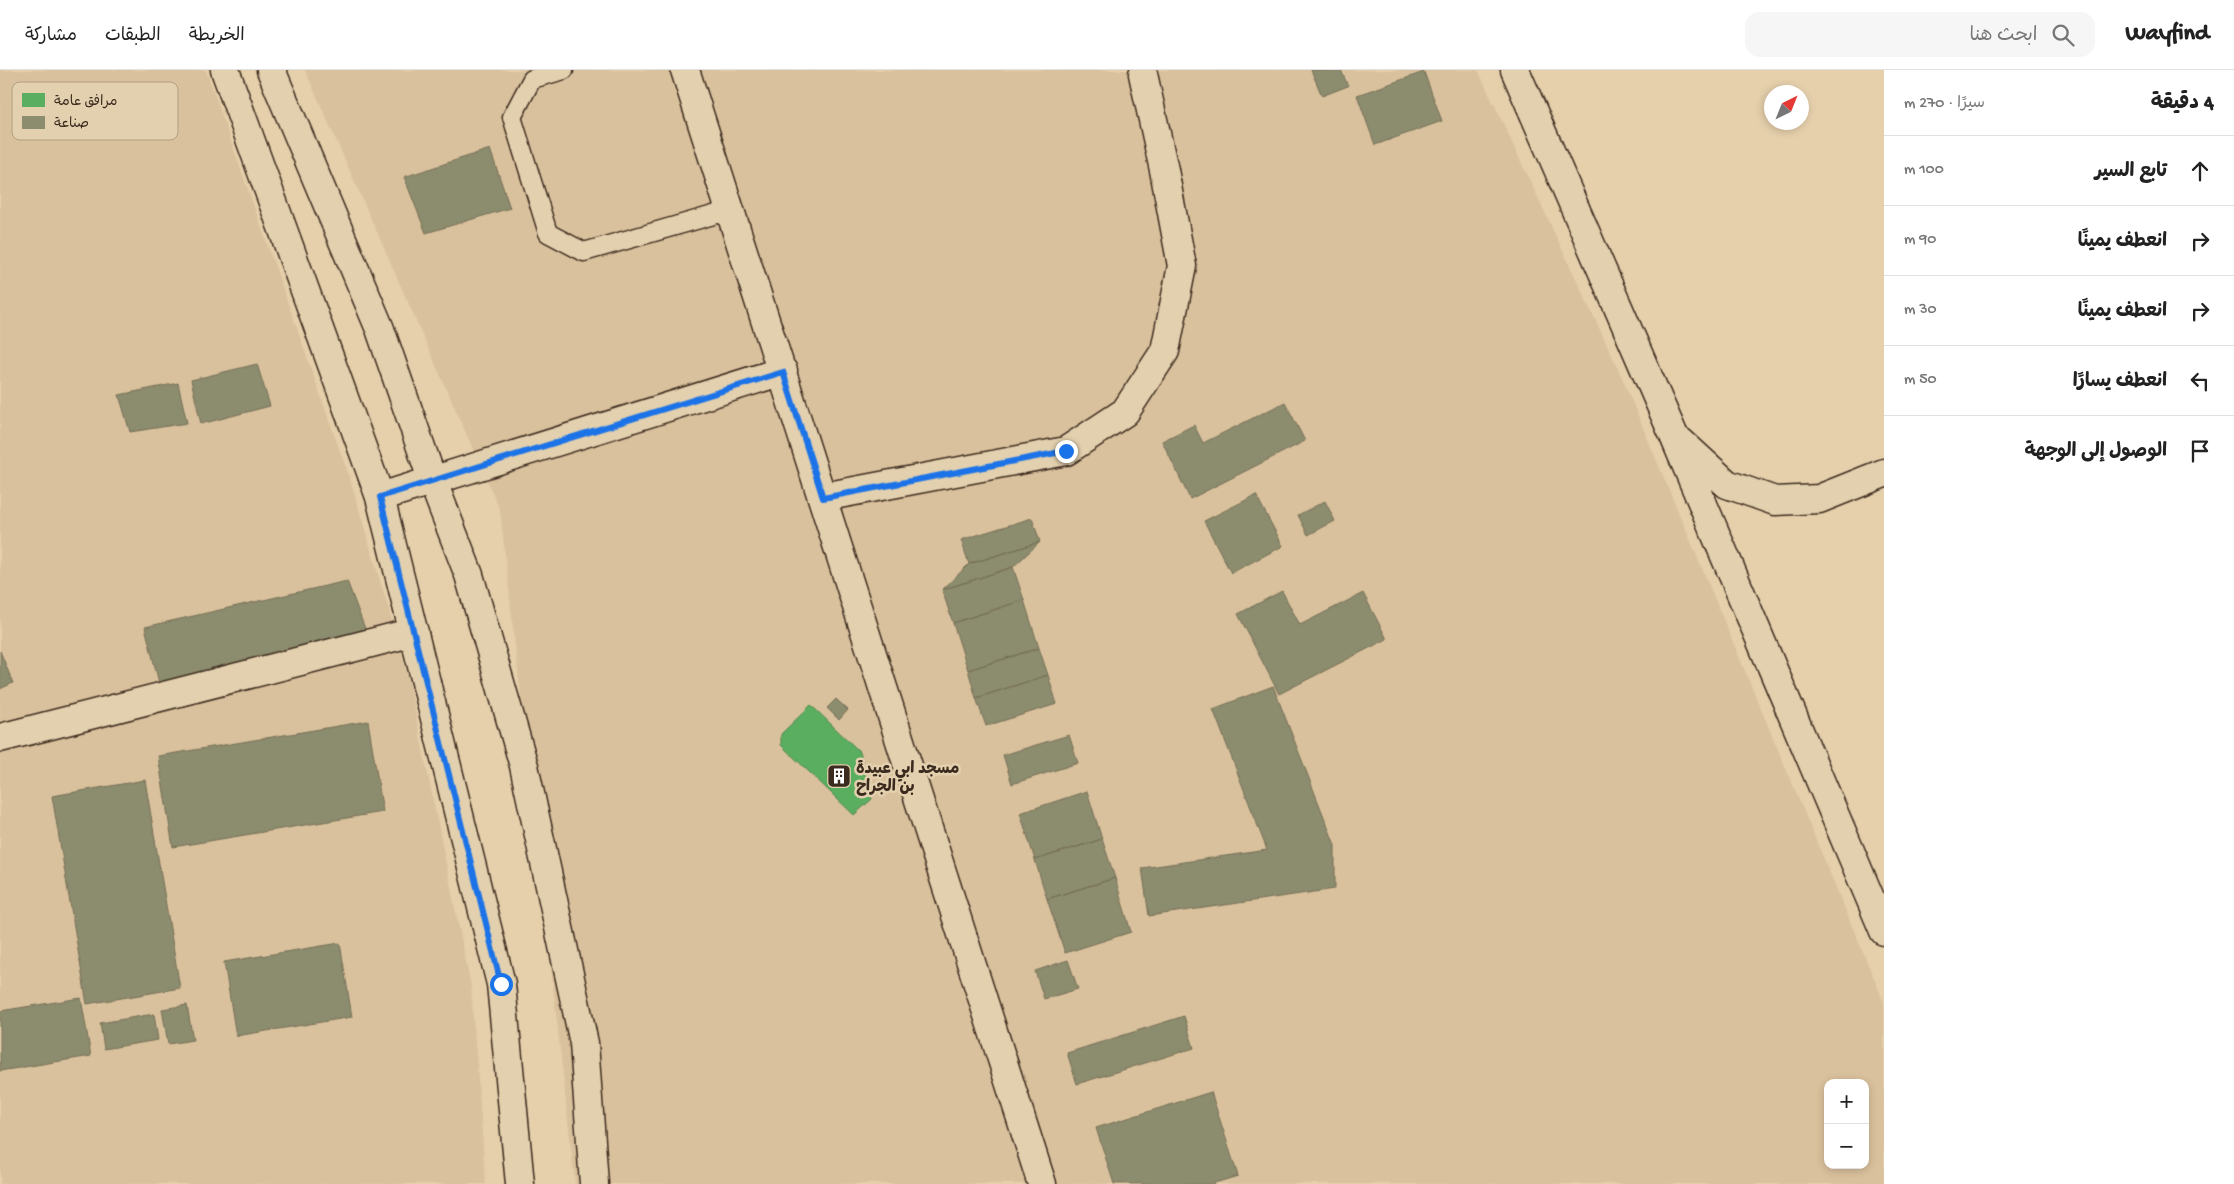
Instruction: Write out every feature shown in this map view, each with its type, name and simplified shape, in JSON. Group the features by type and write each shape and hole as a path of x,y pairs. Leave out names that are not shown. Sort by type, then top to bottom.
{"street":[{"path":"225,70 380,497 501,984 520,1184"},
{"path":"271,70 380,328 433,482 469,575 524,766 584,1043 594,1184"},
{"path":"686,70 1042,1184"},
{"path":"1515,70 1674,436 1884,931"},
{"path":"823,498 1066,451 1125,412 1165,351 1182,266 1146,71"},
{"path":"380,497 783,372"},
{"path":"1674,436 1727,484 1775,501 1819,499 1884,473"},
{"path":"0,738 414,632"}],"lane":[{"path":"564,70 532,79 512,117 548,233 584,252 731,210"}],"shaded area":[{"path":"0,70 206,70 351,482 407,671 471,986 486,1184 0,1184"},
{"path":"305,70 1478,70 1618,368 1884,1002 1884,1184 575,1184 500,510"}],"building: مرافق عامة":[{"name":"مسجد ابي عبيدة بن الجراح","path":"811,705 860,752 872,799 854,815 781,745 781,734"}],"building: صناعة":[{"path":"1311,70 1341,70 1348,86 1322,96"},
{"path":"1424,72 1442,121 1375,145 1357,95"},
{"path":"490,149 510,208 426,233 404,177"},
{"path":"257,364 270,406 201,424 191,380"},
{"path":"178,383 187,423 130,432 119,395"},
{"path":"1285,402 1305,441 1190,499 1162,441 1194,425 1203,443"},
{"path":"1256,495 1283,546 1231,573 1204,521"},
{"path":"1325,501 1335,521 1308,535 1298,515"},
{"path":"1032,518 1040,542 969,564 961,540"},
{"path":"1040,542 1013,567 942,590 969,564"},
{"path":"1013,567 1024,600 953,623 942,590"},
{"path":"347,581 367,634 159,683 145,627"},
{"path":"1282,591 1300,625 1363,593 1387,639 1279,694 1238,614"},
{"path":"1024,600 1039,648 968,670 953,623"},
{"path":"1039,648 1048,675 976,698 968,670"},
{"path":"0,651 13,683 0,689"},
{"path":"1048,675 1057,704 986,726 976,698"},
{"path":"1273,686 1335,845 1335,889 1149,916 1142,868 1267,850 1213,709"},
{"path":"836,699 848,710 839,720 827,708"},
{"path":"368,721 383,812 173,847 158,756"},
{"path":"1069,735 1078,763 1012,784 1003,755"},
{"path":"145,780 180,988 87,1004 52,796"},
{"path":"1087,791 1102,839 1035,860 1020,813"},
{"path":"1102,839 1115,878 1047,899 1035,860"},
{"path":"1115,878 1131,932 1065,953 1047,899"},
{"path":"340,943 352,1017 236,1036 224,962"},
{"path":"1068,960 1078,989 1044,999 1035,971"},
{"path":"81,998 91,1056 0,1071 0,1011"},
{"path":"187,1005 193,1040 168,1044 162,1009"},
{"path":"154,1014 158,1040 104,1049 100,1023"},
{"path":"1184,1016 1194,1048 1077,1084 1067,1053"},
{"path":"1211,1092 1238,1176 1211,1184 1114,1184 1096,1128"}],"place":[{"name":"مسجد ابي عبيدة بن الجراح","path":"839,776"}],"route":[{"path":"501,984 380,497 783,372 823,498 1066,451"}]}
